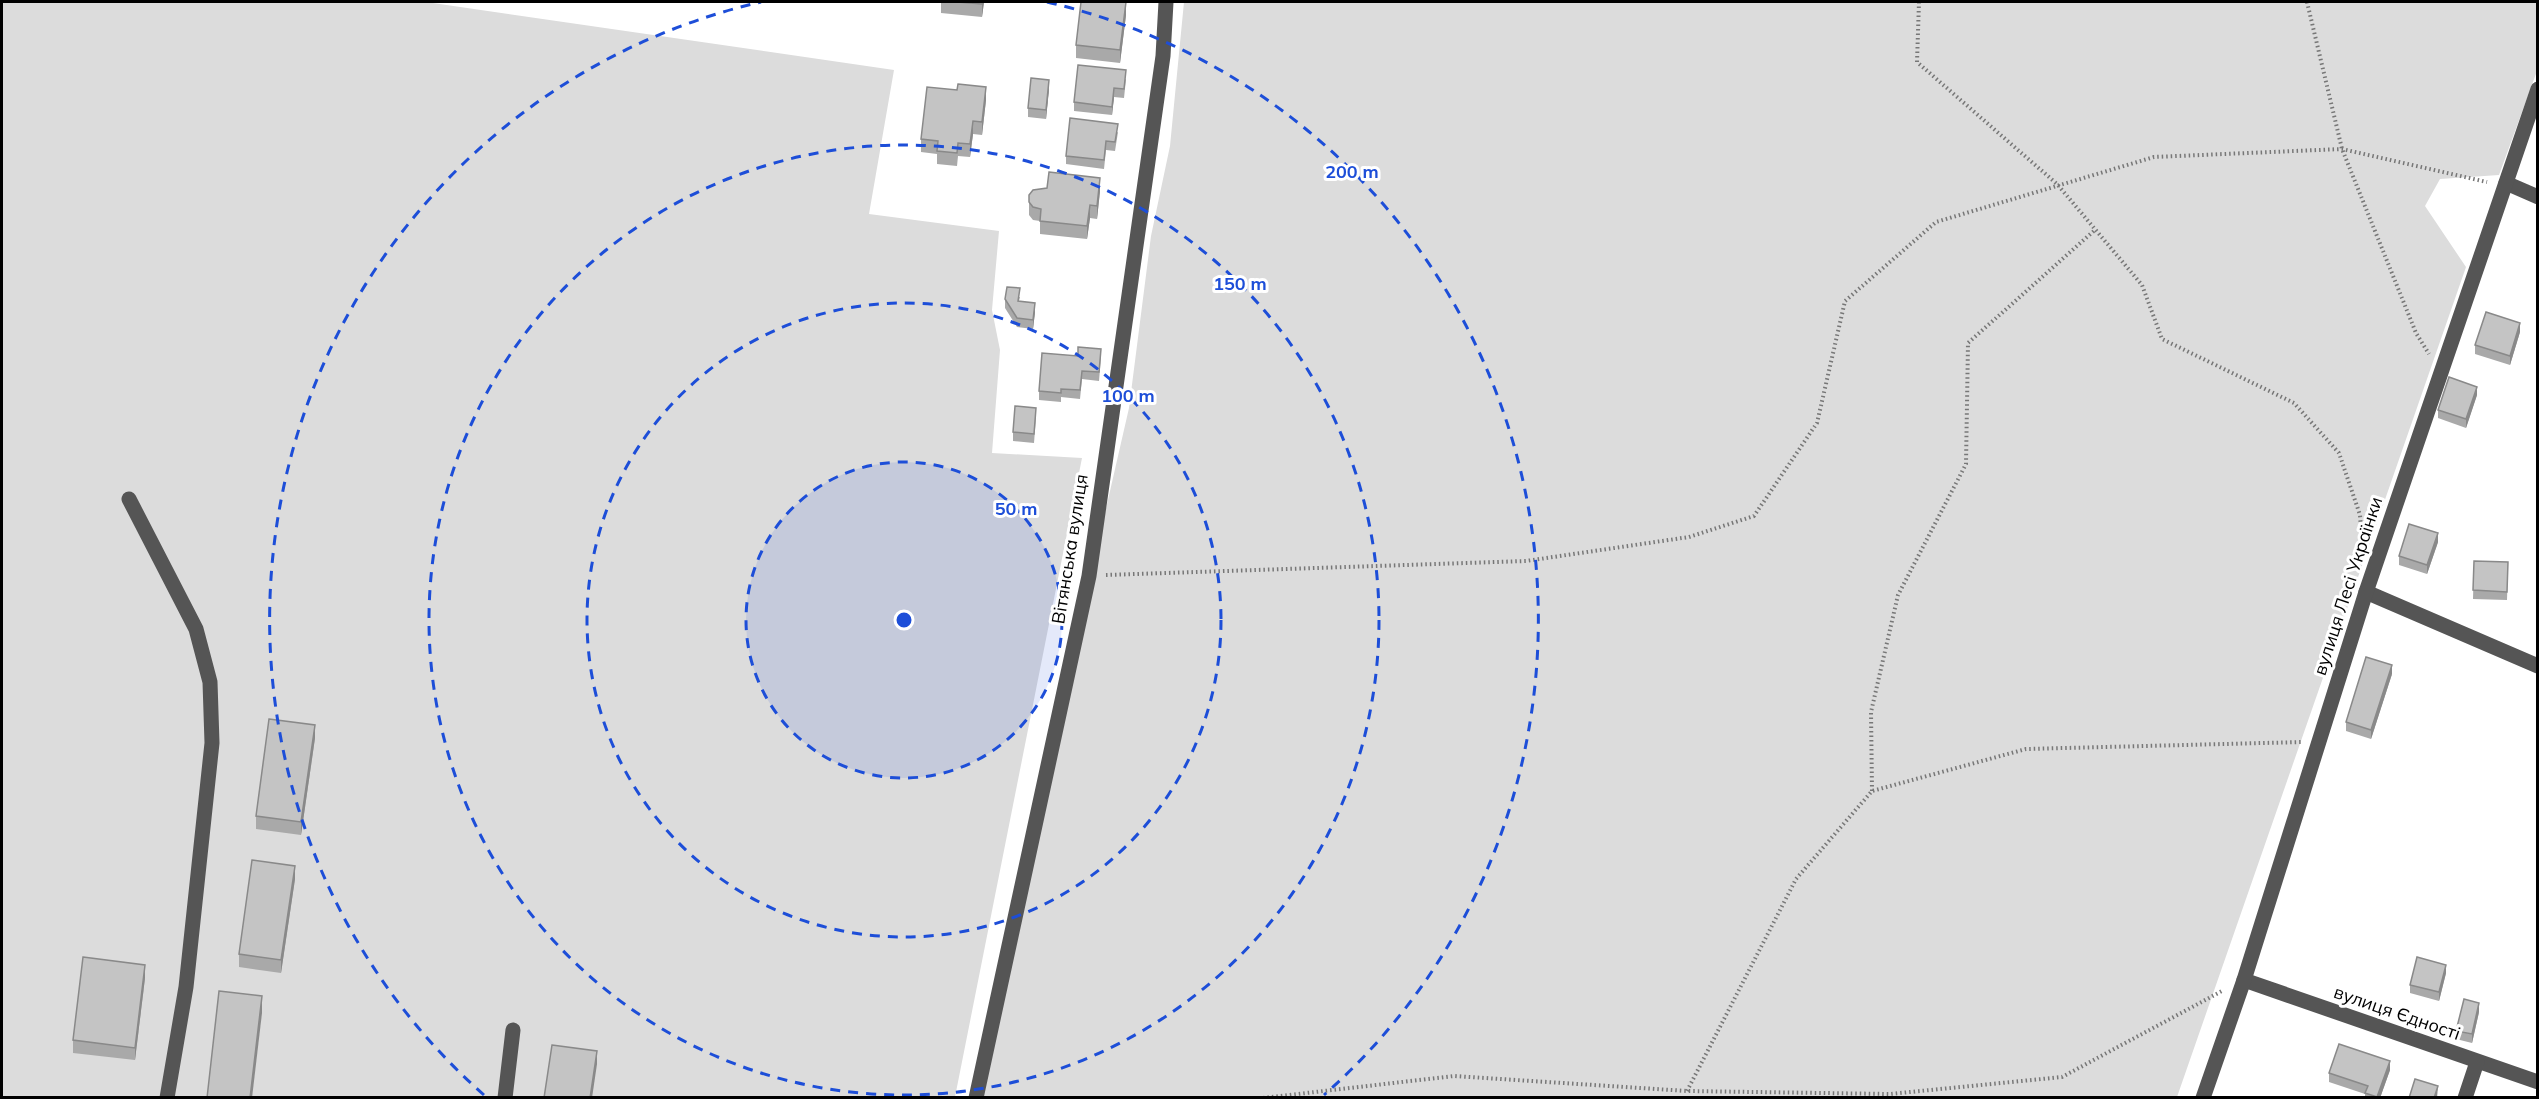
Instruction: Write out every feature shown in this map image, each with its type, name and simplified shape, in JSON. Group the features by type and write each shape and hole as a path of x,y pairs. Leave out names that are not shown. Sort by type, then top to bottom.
{"street":[{"name":"Вітянська вулиця","path":"976,1098 1089,576 1162,56 1166,2"},
{"name":"вулиця Лесі Українки","path":"2204,1098 2244,980 2366,592 2538,89"},
{"path":"2506,183 2538,197"},
{"path":"129,499 196,629 210,682 212,743 186,987 167,1098"},
{"path":"2366,592 2538,666"},
{"name":"вулиця Єдності","path":"2244,980 2538,1082"},
{"path":"505,1098 513,1030"},
{"path":"2465,1098 2477,1062"}],"path":[{"path":"1918,2 1917,62 2057,184 2142,285 2162,339 2294,403 2339,453 2360,514 2363,549"},
{"path":"2307,2 2342,149 2416,333 2441,372"},
{"path":"1089,576 1526,561 1689,537 1754,516 1817,423 1845,302 1936,222 2057,184 2154,157 2342,149 2475,181 2506,183"},
{"path":"1872,791 1871,712 1898,595 1966,464 1968,343 2096,230"},
{"path":"1687,1091 1796,879 1872,791 2026,749 2319,742"},
{"path":"1263,1098 1454,1076 1687,1091 1890,1094 2062,1077 2152,1026 2244,980"},
{"path":"1890,1094 1895,1098"}],"shaded area":[{"path":"2,2 426,2 894,70 869,214 999,231 992,310 1000,350 992,453 1082,458 955,1097 2,1097"},
{"path":"1184,2 2537,2 2537,71 2499,175 2440,179 2425,206 2466,267 2177,1097 971,1098 1129,408 1151,236 1170,146"}],"building":[{"path":"957,2 983,2 982,4"},
{"path":"1081,2 1126,2 1120,50 1076,45"},
{"path":"1078,65 1126,70 1124,89 1114,88 1112,107 1074,102"},
{"path":"1031,78 1049,80 1046,110 1028,108"},
{"path":"958,84 986,87 982,122 973,121 970,144 958,143 957,153 937,151 938,141 921,139 927,87 957,90"},
{"path":"1070,118 1118,124 1115,142 1106,141 1104,160 1066,156"},
{"path":"1049,172 1100,178 1097,206 1090,205 1087,226 1040,221 1041,209 1033,207 1029,202 1029,195 1033,190 1047,188"},
{"path":"1007,287 1020,288 1018,301 1035,303 1033,320 1017,318 1005,299"},
{"path":"2486,312 2520,323 2510,356 2475,345"},
{"path":"1078,347 1101,349 1099,372 1082,371 1080,390 1061,389 1061,393 1039,391 1042,353 1078,356"},
{"path":"2449,377 2477,387 2466,419 2438,410"},
{"path":"1015,406 1036,408 1034,434 1013,432"},
{"path":"2409,524 2438,533 2427,565 2399,556"},
{"path":"2474,561 2508,562 2507,592 2473,590"},
{"path":"2366,657 2392,665 2371,730 2346,722"},
{"path":"269,719 315,725 301,822 256,816"},
{"path":"252,860 295,866 281,960 239,954"},
{"path":"83,957 145,965 135,1048 73,1040"},
{"path":"2417,957 2446,965 2439,992 2410,985"},
{"path":"219,991 262,996 250,1098 207,1098"},
{"path":"2464,999 2479,1003 2472,1034 2456,1031"},
{"path":"2339,1044 2390,1061 2377,1097 2365,1093 2368,1086 2329,1073"},
{"path":"552,1045 597,1051 590,1098 544,1098"},
{"path":"2415,1079 2438,1086 2434,1098 2409,1098"}]}
